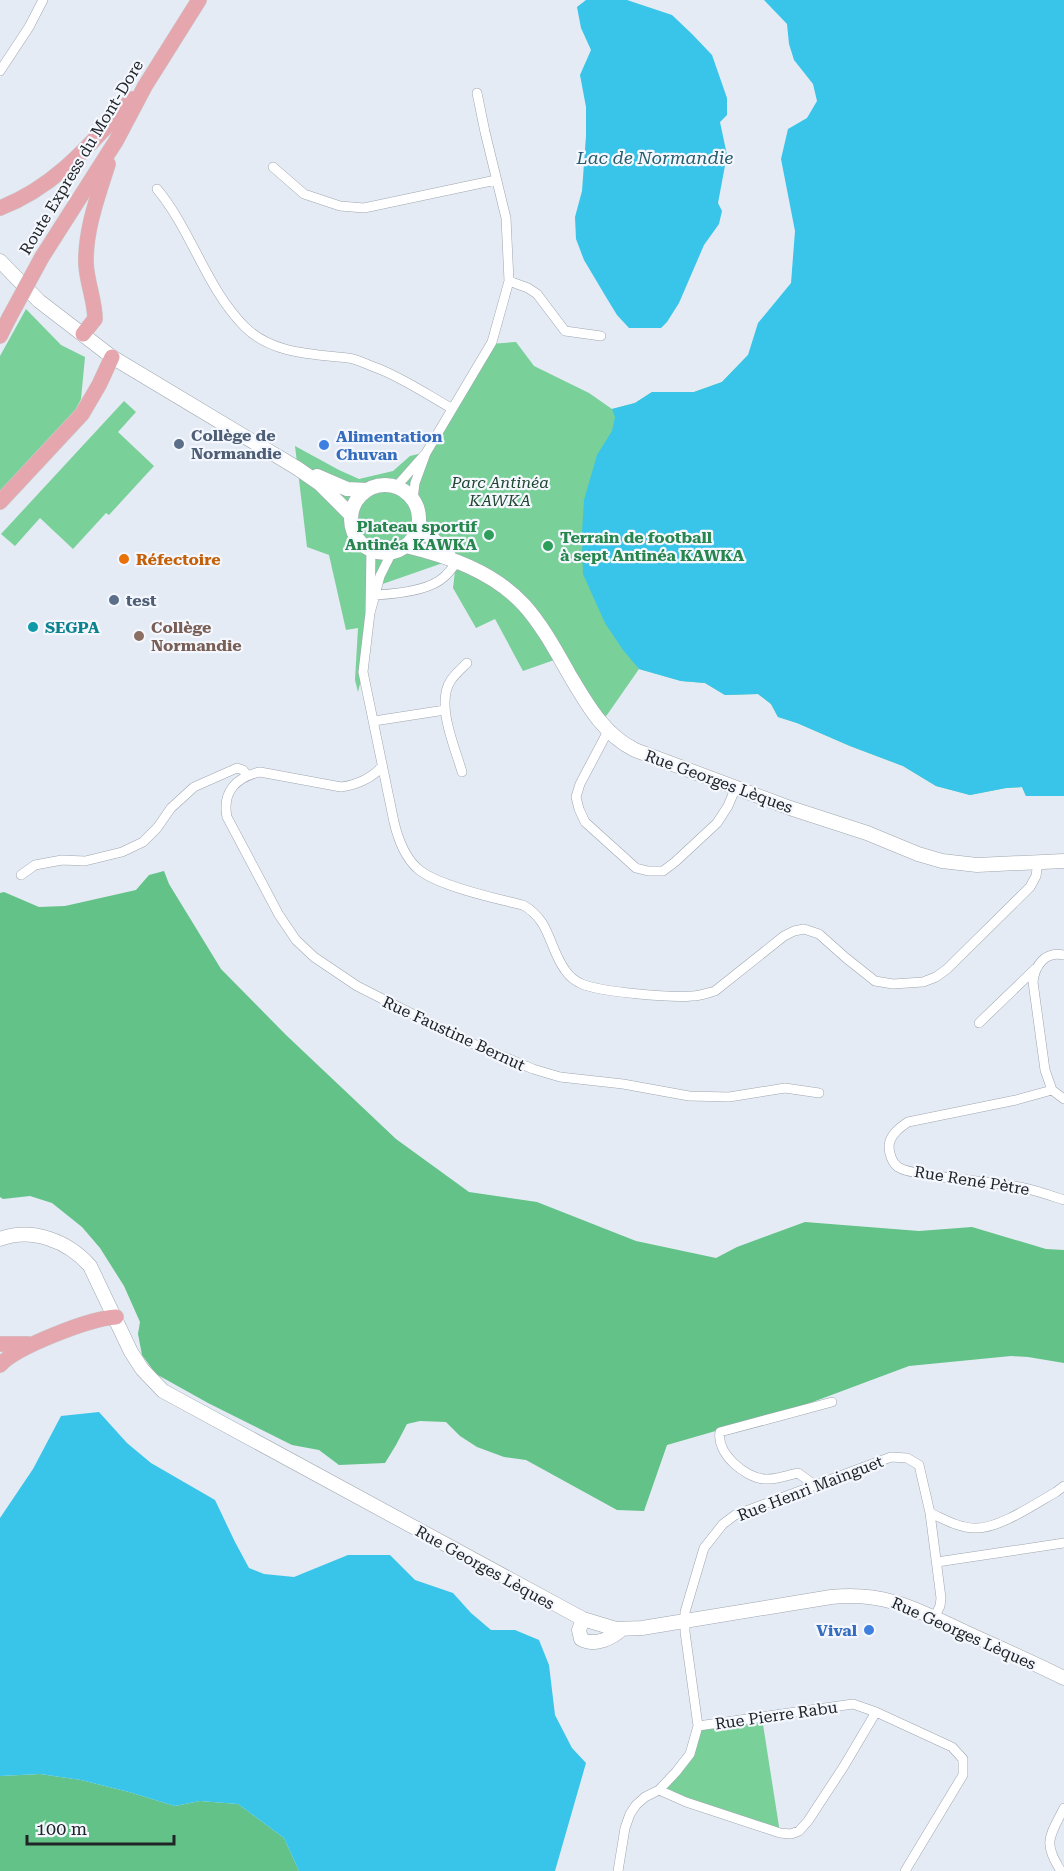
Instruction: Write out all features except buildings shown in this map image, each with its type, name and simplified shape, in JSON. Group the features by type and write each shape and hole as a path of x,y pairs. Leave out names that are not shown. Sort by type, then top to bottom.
{"main road":[{"name":"Route Express du Mont-Dore","path":"0,336 42,257 116,141 145,86 199,0"},
{"path":"0,208 44,186 67,168 145,86"},
{"path":"83,334 95,319 86,264 90,227 97,197 116,141"},
{"path":"0,261 39,301 112,357 297,468 320,484 351,515"},
{"path":"0,502 82,414 112,357"},
{"path":"297,468 347,489 367,490"},
{"path":"376,486 396,487 406,492 413,500 419,515 419,524 414,536 406,546 392,552 381,553 371,550 355,536 351,526 351,515 356,501 367,490 376,486"},
{"name":"Rue Georges Lèques","path":"419,524 454,561"},
{"name":"Rue Georges Lèques","path":"406,546 454,561 497,581 509,590 526,606 586,704 608,731 635,750 801,812 867,833 918,854 942,861 977,865 1064,861"},
{"name":"Rue Georges Lèques","path":"0,1239 25,1235 60,1242 72,1249 90,1266 131,1352 142,1369 164,1391 583,1619 606,1627 642,1628 848,1595 874,1597 892,1601 934,1618 1064,1678"},
{"path":"0,1365 31,1344 96,1320 113,1311"},
{"path":"0,1344 7,1346 31,1344"},
{"path":"583,1619 579,1627 580,1637 588,1643 607,1639 622,1629"}],"street":[{"path":"0,71 43,0"},
{"path":"413,500 415,483 426,453 492,342 509,281 506,218 477,93"},
{"path":"273,167 304,194 340,206 364,208 496,180"},
{"path":"157,189 170,204 227,307 247,329 269,345 296,352 349,358 377,368 451,408"},
{"path":"509,281 537,294 565,331 601,336"},
{"path":"396,487 426,453"},
{"path":"371,550 370,613 363,672 399,841 407,857 417,869 445,884 523,905 534,912 542,921 564,969 583,985 691,997 704,995 715,991 784,936 804,929 819,934 875,981 893,984 923,982 947,969 1030,887 1038,872 1038,862"},
{"path":"370,613 380,576 392,552"},
{"path":"375,595 397,594 424,587 443,578 454,561"},
{"path":"462,772 444,710 445,693 451,680 467,663"},
{"path":"374,721 444,710"},
{"path":"608,731 580,784 576,797 585,822 636,868 663,871 675,862 717,823 736,787"},
{"path":"21,875 35,866 53,861 85,861 122,852 143,842 157,828 171,808 194,787 237,768 243,770 247,775 260,772 272,773 341,787 355,785 370,777 382,766"},
{"name":"Rue Faustine Bernut","path":"247,775 233,786 225,806 228,817 251,863 279,915 296,940 314,957 357,986 473,1044 532,1069 560,1077 623,1084 689,1096 729,1097 785,1088 819,1093"},
{"path":"979,1023 1035,969 1040,961 1052,954 1064,955"},
{"path":"1035,969 1033,982 1045,1070 1052,1090 1064,1099"},
{"name":"Rue René Pètre","path":"1052,1090 1016,1100 908,1122 898,1128 890,1142 889,1150 891,1158 898,1167 913,1172 955,1180 1018,1186 1064,1200"},
{"path":"816,1486 798,1473 765,1480 744,1473 729,1459 719,1438 720,1432 832,1402"},
{"name":"Rue Henri Mainguet","path":"698,1726 684,1622 686,1606 704,1548 723,1524 735,1515 891,1457 908,1458 919,1465 930,1513 941,1601 934,1618"},
{"path":"930,1513 960,1526 975,1528 993,1526 1064,1486"},
{"path":"937,1562 1064,1543"},
{"name":"Rue Pierre Rabu","path":"698,1726 853,1704 876,1712 952,1747 963,1759 963,1775 904,1871"},
{"path":"659,1790 686,1802 780,1833 791,1834 799,1831 808,1821 876,1712"},
{"path":"618,1871 625,1828 630,1814 645,1797 659,1790 690,1754 698,1726"},
{"path":"1061,1871 1052,1857 1049,1844 1050,1836 1064,1808"}],"green space":[{"path":"26,309 61,345 85,357 81,399 69,423 0,492 0,356"},
{"name":"Parc Antinéa KAWKA","path":"516,342 534,366 589,393 612,409 635,403 652,392 694,392 722,382 748,355 1064,796 1026,796 1022,787 970,795 936,786 903,766 778,717 771,704 758,694 725,695 705,683 681,681 639,669 607,715 599,721 557,659 523,671 495,619 476,628 453,588 456,562 440,564 371,588 363,672 358,692 355,680 358,628 346,630 329,555 307,547 295,446 359,479 393,471 410,456 426,452 490,344"},
{"path":"124,401 136,412 118,432 154,466 109,515 106,513 73,549 40,518 15,546 1,534"},
{"path":"164,871 169,884 221,969 286,1035 396,1139 469,1192 537,1202 636,1241 716,1258 737,1247 805,1222 919,1231 972,1227 1046,1249 1064,1250 1064,1363 1011,1356 909,1366 802,1406 667,1445 644,1511 617,1510 526,1460 504,1457 477,1447 460,1436 446,1422 420,1421 407,1424 385,1463 339,1465 319,1450 292,1445 208,1403 156,1374 142,1355 138,1334 140,1322 124,1286 100,1248 82,1227 52,1203 30,1196 3,1199 0,1197 0,893 4,892 39,907 65,906 136,890 149,875"},
{"path":"762,1718 780,1833 659,1790 690,1754 698,1726"},
{"path":"40,1774 81,1780 175,1806 200,1801 238,1804 284,1838 299,1871 0,1871 0,1776"}],"water":[{"name":"Lac de Normandie","path":"586,0 627,0 672,15 712,55 727,98 727,115 720,122 727,155 718,203 722,211 719,224 704,245 679,303 661,328 629,328 617,315 606,297 584,260 576,239 575,217 582,191 586,136 586,107 580,75 591,50 581,28 577,7"},
{"path":"764,0 1064,0 1064,796 1026,796 1022,787 970,795 936,786 903,766 778,717 771,704 758,694 725,695 705,683 681,681 639,669 605,623 583,574 584,500 597,455 612,431 615,417 612,409 635,403 652,392 694,392 722,382 748,355 758,323 791,283 795,231 781,159 788,129 807,118 817,101 813,84 794,60 789,44 787,24"},
{"path":"99,1412 127,1443 151,1463 215,1500 249,1568 264,1574 294,1577 348,1555 390,1555 415,1580 453,1593 491,1630 515,1630 539,1640 549,1665 555,1715 572,1748 586,1763 555,1871 299,1871 284,1838 238,1804 200,1801 175,1806 81,1780 40,1774 0,1776 0,1518 33,1469 61,1416"}],"place":[{"name":"Collège de Normandie","path":"179,444"},
{"name":"Alimentation Chuvan","path":"324,445"},
{"name":"Plateau sportif Antinéa KAWKA","path":"489,535"},
{"name":"Terrain de football à sept Antinéa KAWKA","path":"548,546"},
{"name":"Réfectoire","path":"124,559"},
{"name":"test","path":"114,600"},
{"name":"SEGPA","path":"33,627"},
{"name":"Collège Normandie","path":"139,636"},
{"name":"Vival","path":"869,1630"}]}
